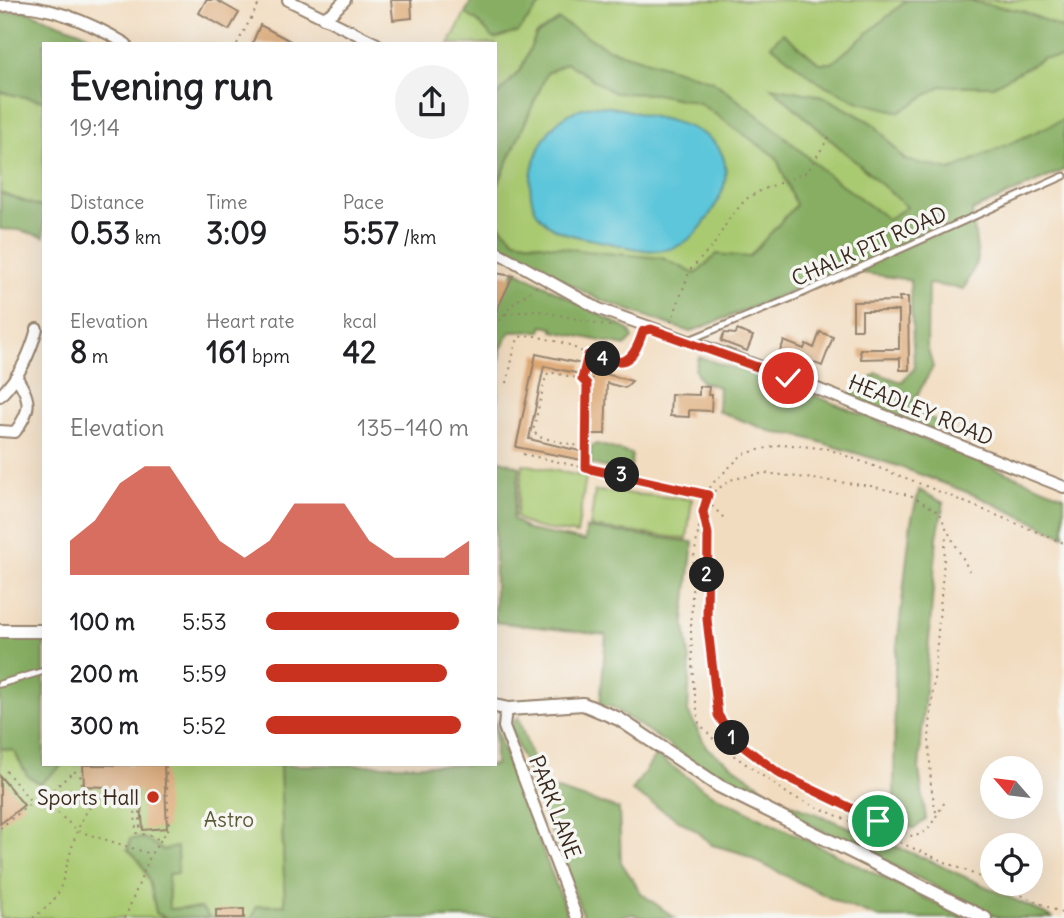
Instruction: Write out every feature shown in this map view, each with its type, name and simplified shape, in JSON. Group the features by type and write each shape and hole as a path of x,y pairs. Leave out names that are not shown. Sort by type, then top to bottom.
{"street":[{"path":"288,0 373,42"},
{"path":"323,18 345,0"},
{"path":"0,6 18,4 63,14 122,42"},
{"name":"HEADLEY ROAD","path":"497,252 599,309 762,367 1064,487"},
{"path":"0,396 17,378 31,350 37,329"},
{"path":"0,431 15,432 27,416 29,395 17,378"},
{"path":"0,631 42,631"},
{"path":"497,706 509,709 583,704 618,719 719,786 985,918"},
{"name":"PARK LANE","path":"509,709 504,727 577,918"}],"lane":[{"name":"CHALK PIT ROAD","path":"686,341 794,297 1064,176"},
{"path":"0,684 42,672"}],"path":[{"path":"238,42 261,0"},
{"path":"666,334 690,270 713,246 729,219 746,199 807,172 831,134"},
{"path":"497,324 513,304 547,280"},
{"path":"505,314 535,310 615,327"},
{"path":"507,383 519,337 531,335 567,344 588,355 616,363 631,356 639,344 644,326"},
{"path":"582,379 588,355"},
{"path":"586,468 587,448 587,384 582,379 549,372 533,431 538,437 587,448"},
{"path":"980,877 791,796 719,745 699,723 693,681 691,632 693,564 706,500 711,485 743,454 783,444 806,446 828,449 899,475 1064,543"},
{"path":"523,454 708,495 733,479 765,473 871,485 912,496 940,513 947,534 960,550 969,571"},
{"path":"706,500 714,511 727,521"},
{"path":"703,512 708,534 707,619 716,702 718,715 733,739 780,774 914,837 928,830 946,800"},
{"path":"936,814 931,786 929,738 947,534"},
{"path":"73,766 74,771 81,777 82,787 95,792 99,798"},
{"path":"125,918 150,855 169,828 166,766"},
{"path":"6,772 29,799 42,799 74,771"},
{"path":"33,918 52,902 59,892 78,831 86,814 99,798 107,796 122,807 135,807"},
{"path":"0,828 35,799"},
{"path":"42,799 78,831 150,855"},
{"path":"129,800 135,807 139,807 142,828"},
{"path":"135,807 136,832 153,836 160,841"},
{"path":"1023,896 1064,914"}],"green space":[{"path":"472,0 1064,0 1064,170 770,301 690,332 596,298 497,243 497,42 450,42"},
{"path":"472,0 535,0 540,5 518,32 494,39 465,13"},
{"path":"907,0 963,0 1023,11 1064,29 1064,58 1044,58 993,86 941,86 900,112 859,102 818,82 771,45 783,33 819,63 832,63"},
{"path":"26,11 82,32 100,42 42,42 42,101 0,92 0,13"},
{"path":"559,20 609,49 713,81 778,131 826,173 888,219 907,207 771,87 823,96 874,124 905,160 951,170 1064,119 1064,170 972,210 978,259 964,289 928,284 927,346 933,367 911,406 942,425 936,432 848,395 877,373 901,382 914,369 910,280 843,270 690,332 596,298 497,243 497,223 515,240 585,251 662,258 696,274 717,254 749,257 796,205 776,157 699,103 656,94 614,93 567,63 547,73 497,186 497,96 521,69 536,35"},
{"path":"0,92 42,101 42,207 0,193"},
{"path":"0,193 42,207 42,236 19,230 0,229"},
{"path":"515,270 629,330 633,338 625,346 553,331 553,328 543,326 541,331 510,332 501,349 497,401 497,307"},
{"path":"699,357 803,391 1064,496 1064,536 977,496 898,466 797,435 775,433 718,411 719,387 701,382 695,369"},
{"path":"597,444 632,454 631,470 625,472 591,464 591,446"},
{"path":"497,459 520,467 513,519 528,530 585,541 586,528 693,542 684,618 690,663 688,712 707,748 782,800 980,884 980,896 1006,896 1054,918 999,918 722,781 612,707 600,705 606,635 497,622"},
{"path":"523,464 586,477 577,534 529,525 516,517"},
{"path":"919,490 944,503 937,537 919,770 926,819 914,829 894,820 895,665 911,522"},
{"path":"595,491 692,499 687,539 590,527"},
{"path":"0,639 42,639 42,766 61,766 40,784 27,775 14,751 0,748"},
{"path":"518,717 541,785 619,809 621,862 642,894 675,918 642,918 633,914 616,918 584,918 510,727"},
{"path":"497,728 569,918 252,918 257,906 285,905 280,766 497,766"},
{"name":"Astro","path":"0,748 14,750 27,775 56,771 61,766 280,766 285,905 257,906 252,918 210,918 201,908 169,909 168,874 176,847 163,850 128,850 145,870 156,913 167,918 0,918"},
{"path":"656,755 708,792 966,918 880,918 842,904 738,852 712,845 698,832 632,791"},
{"path":"144,838 163,850 177,847 178,873 168,874 169,909 201,908 210,918 167,918 156,913 145,870 128,850 130,839"}],"water":[{"path":"592,106 618,108 674,122 703,134 714,142 722,154 726,168 724,186 707,219 685,242 661,250 635,248 567,234 540,217 534,207 531,183 540,146 549,131 561,119"}],"building":[{"path":"206,0 216,0 239,13 229,30 199,13"},
{"path":"391,0 411,0 412,18 393,20"},
{"path":"260,25 292,42 253,42"},
{"path":"497,273 513,276 497,310"},
{"path":"899,297 908,297 909,370 900,370 900,358 861,359 860,349 899,349 899,311 862,311 862,329 853,329 853,302 900,301"},
{"path":"737,330 753,336 747,351 721,341 724,333 736,334"},
{"path":"820,332 833,337 822,366 790,353 788,358 779,354 784,341 804,349 806,344 814,348"},
{"path":"536,354 582,364 580,374 544,366 529,439 584,452 582,460 516,447"},
{"path":"591,370 632,381 625,388 607,383 605,434 589,434 592,379 588,378"},
{"path":"699,386 709,387 708,395 712,395 711,411 689,410 689,417 670,416 671,394 699,395"},
{"name":"Sports Hall","path":"83,766 164,766 167,828 143,830 140,789 125,805 105,787 84,786"},
{"path":"0,776 24,805 0,824"},
{"path":"244,909 244,918 216,918 216,910"}],"place":[{"name":"Sports Hall","path":"153,797"}],"route":[{"path":"788,378 651,329 643,331 631,356 622,362 616,363 588,355 582,379 587,384 586,468 708,495 703,512 708,534 707,619 718,715 733,739 780,774 878,821"}]}
